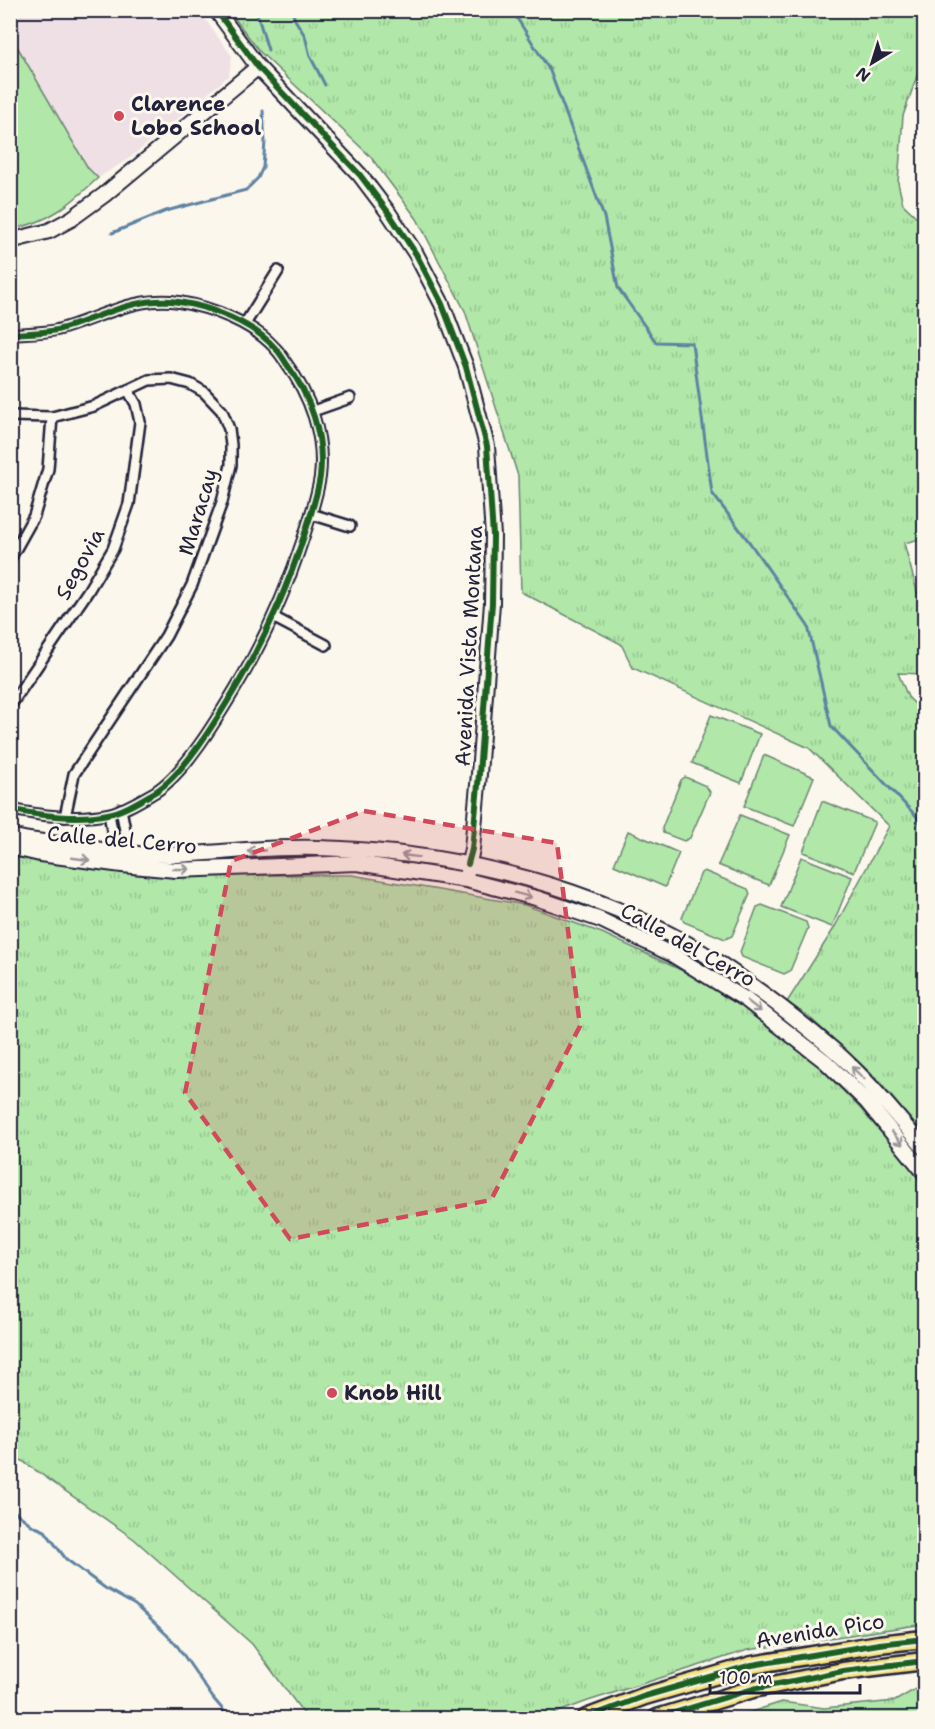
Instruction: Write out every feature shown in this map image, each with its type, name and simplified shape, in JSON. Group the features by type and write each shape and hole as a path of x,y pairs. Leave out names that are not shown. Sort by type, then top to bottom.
{"highway":[{"name":"Avenida Pico","path":"586,1719 645,1696 752,1665 924,1639"},
{"name":"Avenida Pico","path":"657,1719 753,1689 843,1671 924,1661"}],"main road":[{"name":"Avenida Vista Montana","path":"216,10 258,67 360,175 388,212 416,254 442,304 469,378 487,446 493,536 492,603 472,849 466,880"},
{"path":"10,241 49,231 71,219 104,195 258,67"},
{"name":"Calle del Cerro","path":"10,836 176,870 357,863 466,880 536,898 601,920 673,956 745,999 826,1062 867,1102 924,1172"},
{"name":"Calle del Cerro","path":"10,847 40,854 122,859 315,848 365,850 468,864 542,882 596,900 680,939 751,985 836,1052 871,1086 924,1148"}],"street":[{"path":"245,324 278,271"},
{"path":"10,334 56,330 120,308 150,301 179,302 216,311 245,324 274,346 299,380 313,411 320,449 320,476 311,514 295,564 273,617 236,688 183,766 158,790 115,812 65,817 28,814 10,809"},
{"name":"Maracay","path":"10,416 52,417 94,406 149,380 171,380 190,384 204,392 222,411 229,429 231,465 216,521 192,585 166,636 74,774 65,817"},
{"name":"Segovia","path":"10,706 88,591 113,549 129,504 140,422 136,404 128,390"},
{"path":"313,411 350,398"},
{"path":"10,559 34,516 48,469 52,417"},
{"path":"311,514 350,526"},
{"path":"273,617 326,645"},
{"path":"115,812 128,846 122,859"}],"highlighted area":[{"path":"364,811 557,843 580,1026 491,1200 290,1239 185,1093 231,861"}],"shaded area":[{"name":"Clarence Lobo School","path":"10,11 199,11 232,56 229,76 131,157 98,178 88,168 11,36"}],"green space":[{"path":"229,11 924,11 924,56 903,116 898,183 903,204 924,224 924,310 918,370 922,478 924,480 924,538 904,543 924,617 924,674 898,673 908,697 924,713 924,1135 875,1077 808,1016 787,1002 833,930 889,826 809,748 633,668 621,644 521,592 518,476 465,311 417,219 370,156 260,52"},
{"path":"11,36 88,168 98,178 78,196 48,217 11,229"},
{"path":"711,715 760,734 741,783 692,763"},
{"path":"764,755 814,777 794,826 744,806"},
{"path":"685,777 706,786 710,792 690,838 684,841 663,833 662,828 681,780"},
{"path":"822,801 875,822 854,872 803,852"},
{"path":"740,815 790,835 769,885 718,865"},
{"path":"628,831 679,853 665,887 614,865"},
{"path":"11,857 141,875 352,875 525,905 602,933 683,971 733,999 820,1067 859,1107 907,1162 924,1186 924,1624 748,1650 542,1718 307,1718 252,1644 134,1539 11,1453"},
{"path":"801,857 852,877 832,927 781,907"},
{"path":"704,871 748,889 750,894 732,936 725,939 684,922 682,918 701,873"},
{"path":"762,905 806,922 808,928 790,971 784,974 742,957 740,952 757,907"},
{"path":"924,1684 924,1718 732,1718 782,1702 824,1708 895,1701"}],"waterway":[{"path":"256,10 268,50"},
{"path":"293,10 294,18 305,36 310,56 325,85"},
{"path":"512,10 550,71 604,217 618,288 656,342 692,343 712,493 808,626 831,726 918,818 924,833"},
{"path":"112,233 166,211 246,190 258,178 263,167 265,142 263,111"},
{"path":"10,1508 33,1526 45,1531 66,1559 105,1588 135,1605 167,1635 230,1718"}],"cycle path":[{"path":"216,10 258,67 360,175 388,212 416,254 442,304 466,367 487,446 493,536 492,603 479,774 472,849 468,864"},
{"path":"10,334 57,330 117,309 147,302 179,302 218,312 266,339 278,351 295,375 314,417 318,431 321,462 319,484 311,514 290,576 274,614 246,671 228,701 177,773 155,792 114,813 85,817 33,814 10,809"},
{"path":"586,1718 645,1696 752,1665 924,1639"},
{"path":"657,1718 753,1689 843,1671 924,1661"}],"place":[{"name":"Clarence Lobo School","path":"119,116"},
{"name":"Knob Hill","path":"332,1393"}]}
